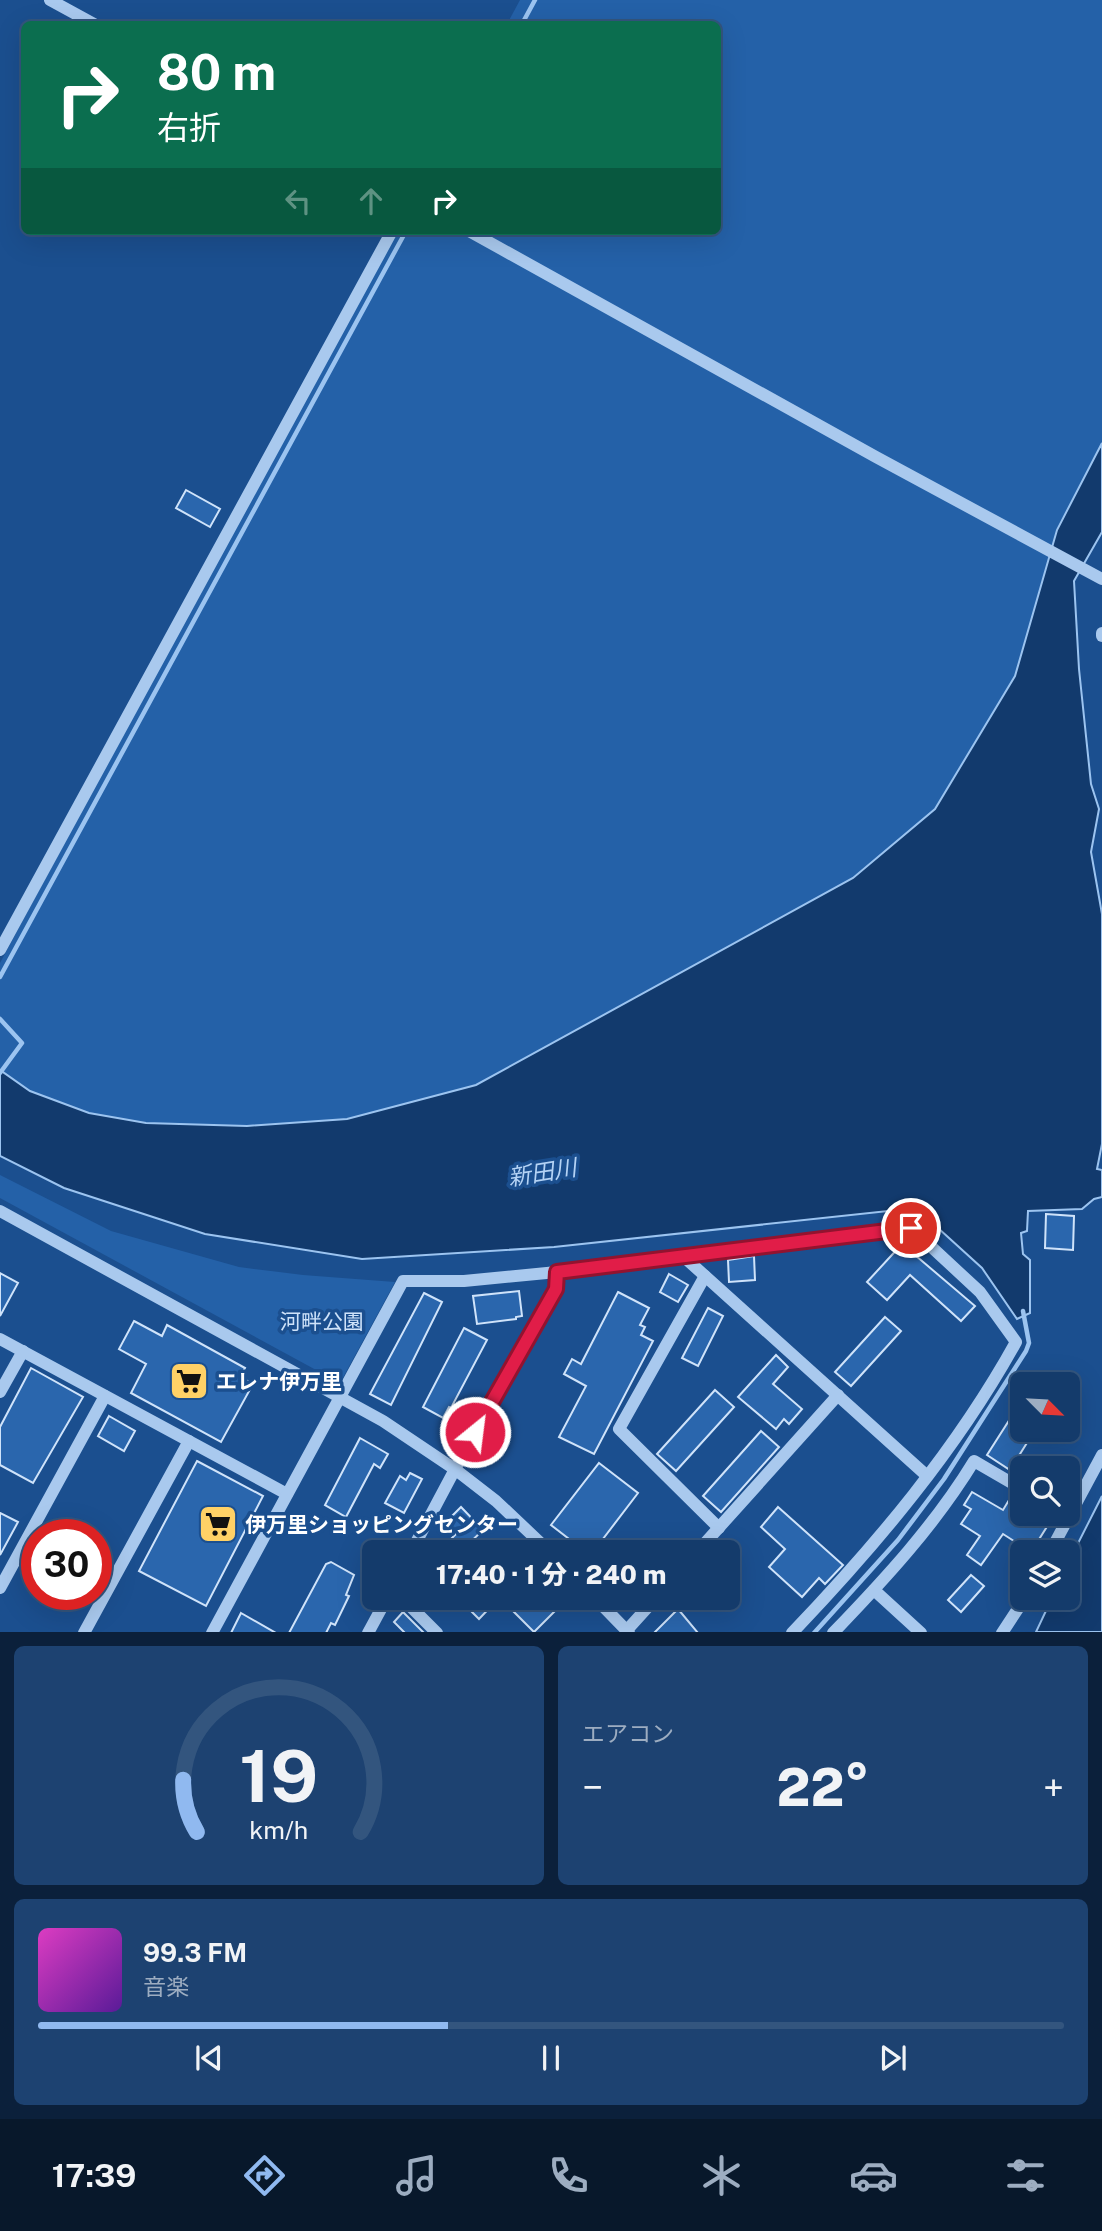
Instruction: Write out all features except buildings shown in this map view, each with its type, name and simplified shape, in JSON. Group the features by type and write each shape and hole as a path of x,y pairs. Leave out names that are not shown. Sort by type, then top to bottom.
{"street":[{"path":"50,0 88,21"},
{"path":"0,950 390,235"},
{"path":"476,235 1100,578"},
{"path":"0,1211 393,1427 456,1470 537,1540"},
{"path":"213,1632 403,1281 464,1281 557,1272 911,1228 980,1292 1016,1342 936,1465 882,1533 793,1632"},
{"path":"684,1258 926,1475"},
{"path":"418,1540 556,1289 557,1272"},
{"path":"705,1276 619,1429 719,1528"},
{"path":"0,1339 287,1494"},
{"path":"0,1392 23,1351"},
{"path":"708,1540 838,1395"},
{"path":"0,1588 104,1396"},
{"path":"85,1632 189,1441"},
{"path":"1080,1494 1102,1455"},
{"path":"835,1632 921,1536 955,1492 974,1461 1010,1482"},
{"path":"874,1590 920,1632"},
{"path":"369,1632 380,1610"},
{"path":"414,1610 437,1632"},
{"path":"607,1610 628,1631 646,1610"},
{"path":"1003,1632 1017,1610"}],"green space":[{"path":"520,0 1102,0 1102,443 1057,530 1016,676 935,809 853,878 476,1085 347,1119 247,1126 146,1123 89,1113 30,1091 0,1070 0,963 391,235 721,235 721,21 509,21"},
{"name":"河畔公園","path":"0,1175 111,1231 239,1267 395,1282 340,1383 0,1198"}],"water":[{"name":"新田川","path":"1102,443 1102,532 1074,581 1079,669 1091,784 1099,809 1091,852 1102,914 1102,1144 1097,1169 1102,1170 1102,1197 1094,1199 1082,1209 1028,1211 1027,1231 1021,1233 1023,1254 1030,1260 1030,1313 1017,1319 982,1268 916,1208 554,1247 362,1259 205,1234 64,1188 0,1156 0,1070 30,1091 89,1113 146,1123 247,1126 347,1119 476,1085 853,878 935,809 1015,676 1057,530"},
{"path":"1102,1496 1102,1632 1036,1632 1046,1610 1080,1610 1080,1540"}],"waterway":[{"path":"524,21 535,0"},
{"path":"0,977 404,235"},
{"path":"0,1019 22,1043 0,1073"},
{"path":"815,1632 898,1540 944,1479 1026,1351 1029,1343 1023,1311"}],"place":[{"name":"エレナ伊万里","path":"189,1381"},
{"name":"伊万里ショッピングセンター","path":"218,1524"}],"route":[{"path":"475,1432 556,1289 557,1272 911,1228"}]}
